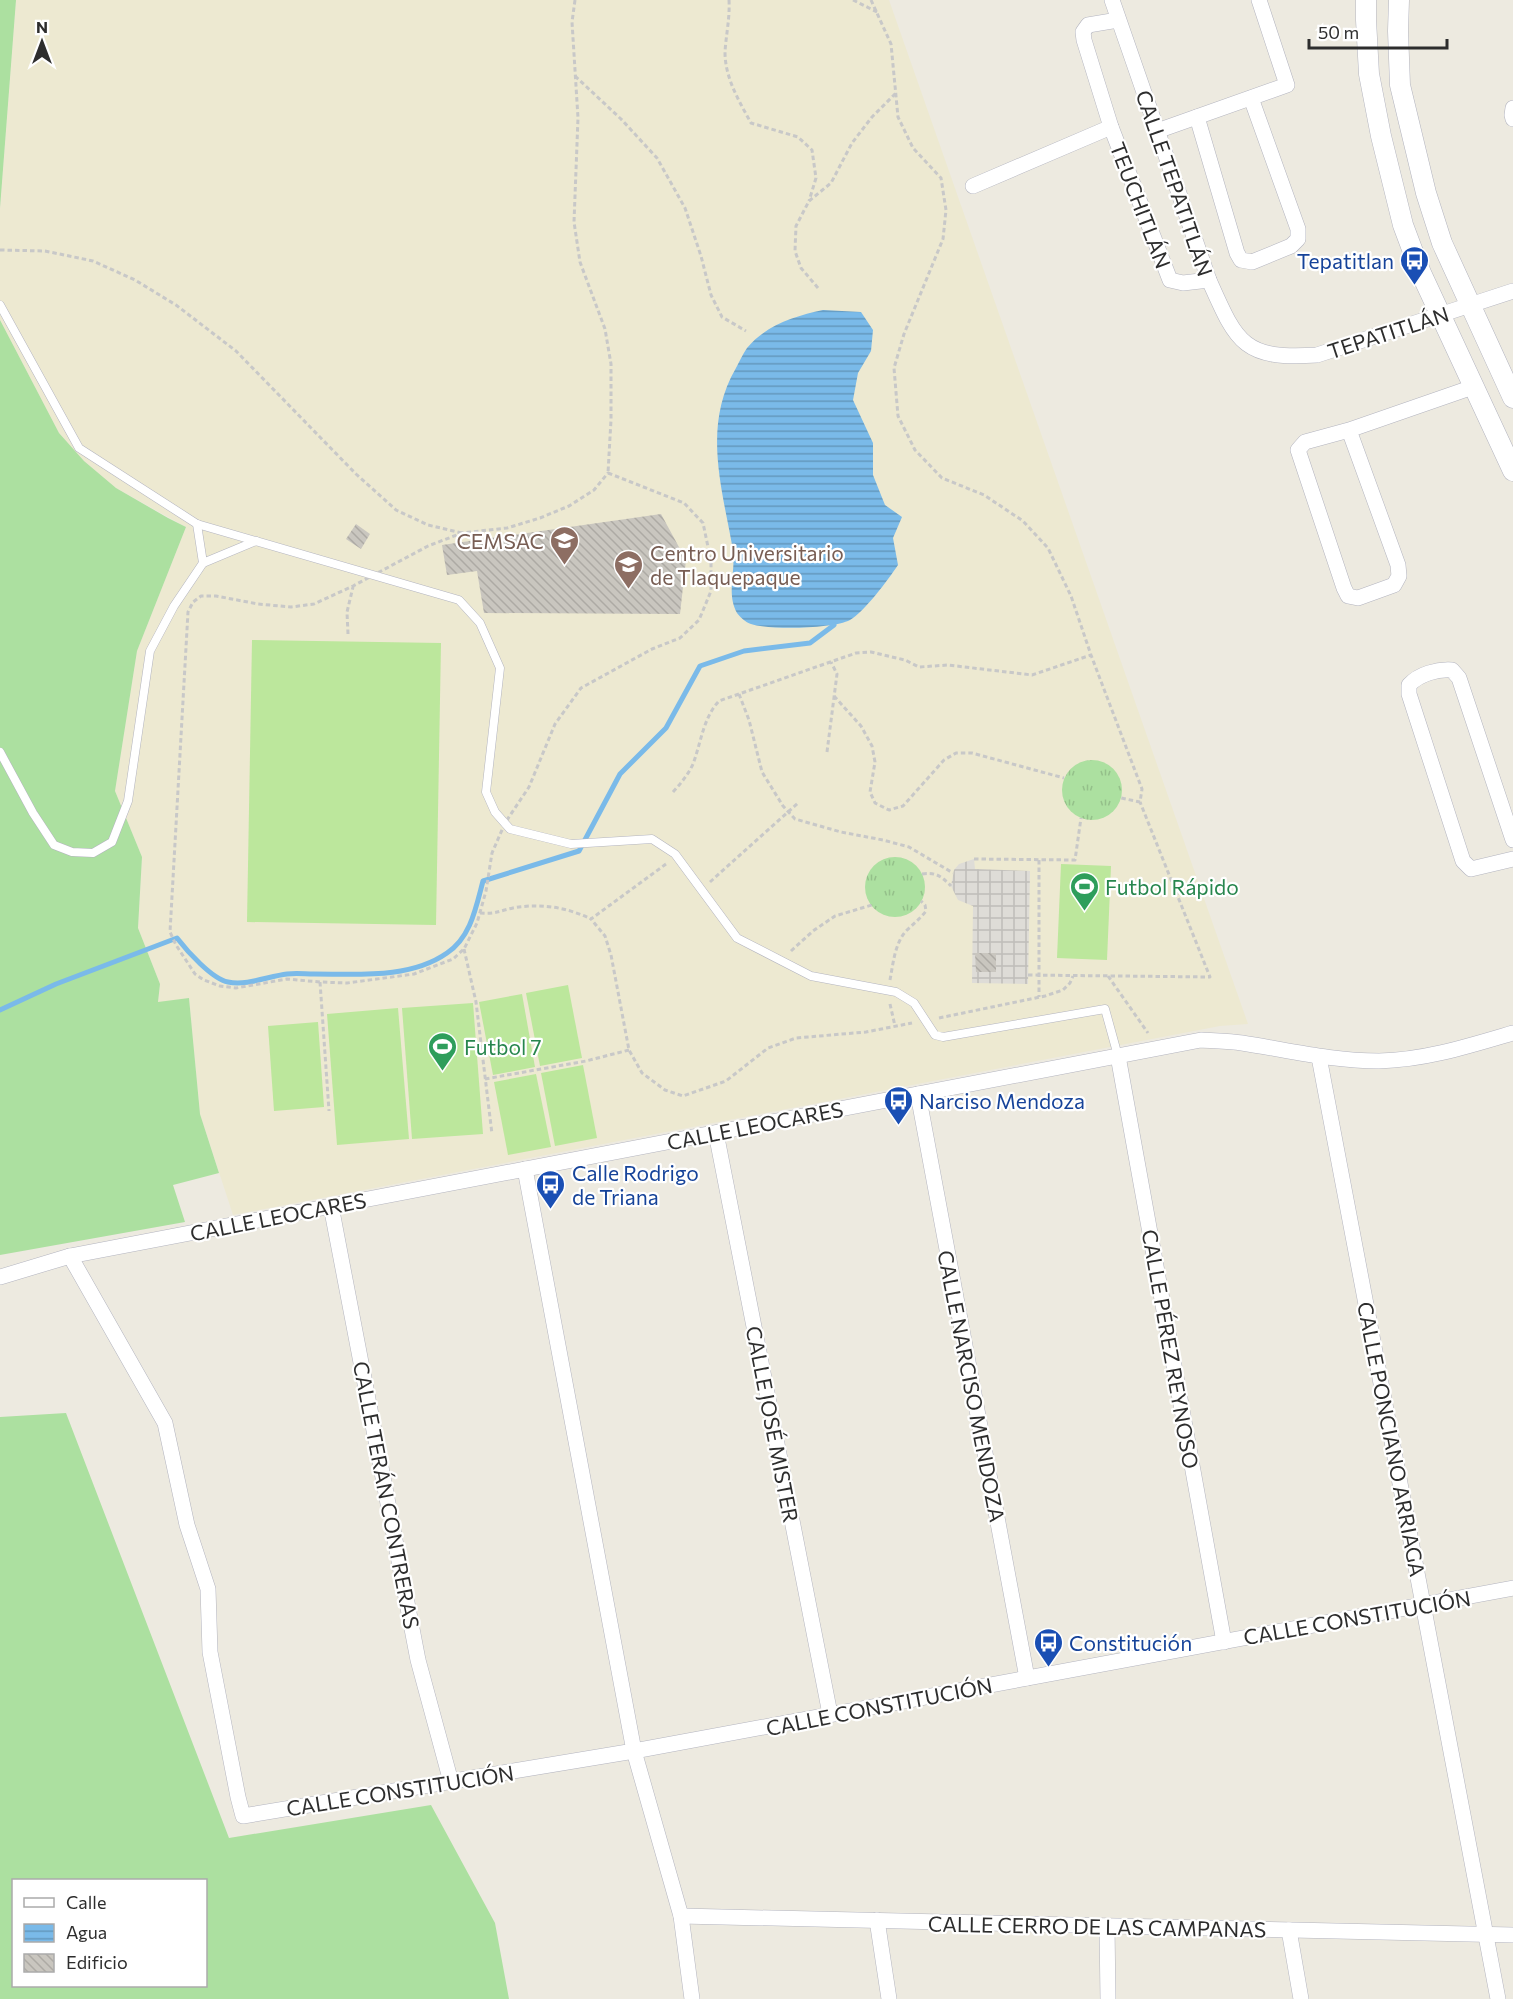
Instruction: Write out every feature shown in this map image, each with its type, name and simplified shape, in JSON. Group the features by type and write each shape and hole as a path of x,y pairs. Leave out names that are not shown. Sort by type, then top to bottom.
{"street":[{"name":"CALLE TEPATITLÁN","path":"1112,0 1209,280 1229,325 1241,340 1260,352"},
{"name":"TEUCHITLÁN","path":"1157,131 1287,85 1259,0"},
{"path":"1366,0 1369,74 1391,180 1410,244 1513,471"},
{"path":"1399,0 1400,85 1426,193 1442,243 1513,398"},
{"name":"TEUCHITLÁN","path":"1118,20 1088,25 1083,32 1111,127 1170,280 1183,284 1209,280"},
{"path":"1197,117 1237,253 1241,260 1252,262 1292,246 1298,239 1298,229 1251,98"},
{"name":"TEUCHITLÁN","path":"973,186 1111,127"},
{"name":"TEPATITLÁN","path":"1260,352 1287,357 1317,355 1513,291"},
{"path":"1349,430 1398,565 1399,576 1394,585 1358,598 1348,596 1344,588 1298,450 1305,442 1349,430 1473,387"},
{"path":"1513,840 1459,678 1452,670 1443,669 1416,677 1409,685 1409,694 1463,861 1471,869 1513,859"},
{"name":"CALLE LEOCARES","path":"0,1276 70,1256 1201,1040 1240,1043 1319,1057 1378,1061 1447,1052 1513,1033"},
{"name":"CALLE PÉREZ REYNOSO","path":"1118,1056 1224,1642"},
{"name":"CALLE PONCIANO ARRIAGA","path":"1319,1057 1498,1999"},
{"name":"CALLE NARCISO MENDOZA","path":"918,1094 1027,1678"},
{"name":"CALLE JOSÉ MISTER","path":"716,1133 830,1714"},
{"path":"525,1169 634,1751 681,1916 692,1999"},
{"name":"CALLE TERÁN CONTRERAS","path":"331,1206 418,1660 451,1782"},
{"name":"CALLE CONSTITUCIÓN","path":"70,1256 165,1423 187,1525 208,1589 210,1652 243,1816 634,1751 1513,1588"},
{"name":"CALLE CERRO DE LAS CAMPANAS","path":"681,1916 1513,1935"},
{"path":"878,1920 889,1999"},
{"path":"1107,1926 1108,1999"},
{"path":"1289,1930 1301,1999"}],"lane":[{"path":"0,305 79,448 197,524 459,600 480,623 500,668 486,792 495,812 510,829 571,844 652,839 676,856 737,938 811,976 896,992 914,1003 935,1035 943,1037 1105,1009 1118,1056"},
{"path":"197,524 203,563"},
{"path":"0,752 54,846 72,852 93,853 112,842 128,801 150,651 174,606 203,563 256,541"}],"path":[{"path":"575,0 572,22 578,118 574,222 580,262 605,329 611,364 608,473 594,490 569,506 507,528 462,533 428,546 314,604 291,607 201,596 194,602 188,612 170,932 195,974 220,986 236,988 287,978 346,983 414,974 453,959 464,949 480,913 492,853 505,823 529,787 555,724 581,688 652,649 680,638 699,620 711,591 711,561 703,523 684,502 608,473"},
{"path":"729,0 730,16 725,54 732,88 751,123 798,137 812,150 816,178 809,201 796,226 795,251 801,268 818,288"},
{"path":"853,0 878,12"},
{"path":"872,0 891,44 898,117 913,148 941,178 946,210 943,239 904,334 894,368 898,416 915,450 942,478 984,495 1023,521 1048,548 1071,596 1142,789 1140,802 1210,977 1028,975"},
{"path":"575,76 621,119 657,158 685,208 711,295 722,317 746,331"},
{"path":"809,201 831,183 852,143 872,117 896,93"},
{"path":"0,250 45,251 93,261 135,280 166,298 236,351 356,474 396,510 428,525 462,533"},
{"path":"348,634 347,612 357,570"},
{"path":"673,792 685,780 712,709 719,701 856,653 871,652 905,660 919,667 948,664 1032,675 1091,655"},
{"path":"827,752 837,674 831,662"},
{"path":"739,694 749,720 762,772 795,819 909,847 953,873"},
{"path":"834,696 861,726 872,746 875,762 870,792 876,803 889,810 903,806 944,760 956,753 972,753 1064,778"},
{"path":"1120,798 1140,802"},
{"path":"701,890 798,803"},
{"path":"974,859 1075,860 1081,818"},
{"path":"591,919 676,856"},
{"path":"1039,860 1039,998"},
{"path":"922,874 933,872 942,876 951,886"},
{"path":"895,1026 889,998 897,946 904,932 926,911 926,905 921,901"},
{"path":"480,913 495,914 512,908 541,905 572,910 591,919 605,936 611,955 629,1050 642,1073 665,1090 683,1096 726,1081 768,1048 796,1038 857,1033 1039,998 1063,990 1073,976"},
{"path":"781,961 813,931 835,916 872,905"},
{"path":"464,949 476,1002 492,1134"},
{"path":"1108,976 1159,1048"},
{"path":"320,982 329,1111"},
{"path":"485,1079 586,1061 629,1050"}],"shaded area":[{"name":"Centro Universitario de Tlaquepaque","path":"16,0 889,0 1248,1024 1220,1026 233,1215 200,1114 189,998 158,1003 160,984 138,928 142,857 115,791 137,651 186,527 116,488 84,461 59,433 0,320 0,208"},
{"path":"974,859 975,869 1030,871 1028,984 972,983 973,906 958,900 951,886 954,870 959,864"}],"green space":[{"path":"0,0 16,0 0,208"},
{"path":"0,320 59,433 84,461 116,488 186,527 137,651 115,791 142,857 138,928 160,984 158,1002 189,998 200,1114 219,1173 173,1185 185,1222 0,1255"},
{"path":"252,640 441,643 436,925 247,922"},
{"path":"1092,760 1113,769 1122,790 1113,811 1092,820 1071,811 1062,790 1071,769"},
{"path":"895,857 916,866 925,887 916,908 895,917 874,908 865,887 874,866"},
{"name":"Futbol Rápido","path":"1061,864 1111,866 1107,960 1057,958"},
{"path":"568,985 582,1058 540,1066 526,993"},
{"path":"522,994 535,1067 493,1075 479,1002"},
{"name":"Futbol 7","path":"473,1003 483,1134 412,1139 402,1008"},
{"name":"Futbol 7","path":"398,1008 409,1139 337,1145 327,1014"},
{"path":"318,1022 324,1107 274,1111 268,1026"},
{"path":"583,1065 597,1138 555,1146 541,1073"},
{"path":"536,1074 551,1147 508,1155 494,1082"},
{"path":"66,1413 229,1838 431,1805 495,1923 509,1999 0,1999 0,1417"}],"water":[{"path":"823,310 861,312 873,330 871,351 858,373 853,400 873,443 873,475 885,505 902,517 893,538 898,565 869,603 850,620 816,627 760,626 749,623 739,616 732,598 734,558 718,458 717,435 720,412 726,390 736,368 747,348 755,340 772,327 802,315"}],"building":[{"name":"CEMSAC","path":"661,514 686,560 680,614 484,613 477,571 447,575 442,545"},
{"path":"356,524 370,534 361,549 346,539"},
{"path":"975,953 996,953 996,972 976,972"}],"waterway":[{"path":"0,1010 56,984 177,938 207,970 222,980 235,983 290,974 383,973 417,967 432,961 447,953 462,939 471,921 483,881 579,851 620,774 666,728 700,666 744,651 810,643 834,625"}],"place":[{"name":"Tepatitlan","path":"1415,286"},
{"name":"CEMSAC","path":"565,566"},
{"name":"Centro Universitario de Tlaquepaque","path":"629,590"},
{"name":"Futbol Rápido","path":"1084,912"},
{"name":"Futbol 7","path":"443,1072"},
{"name":"Narciso Mendoza","path":"898,1126"},
{"name":"Calle Rodrigo de Triana","path":"551,1210"},
{"name":"Constitución","path":"1048,1668"}]}
